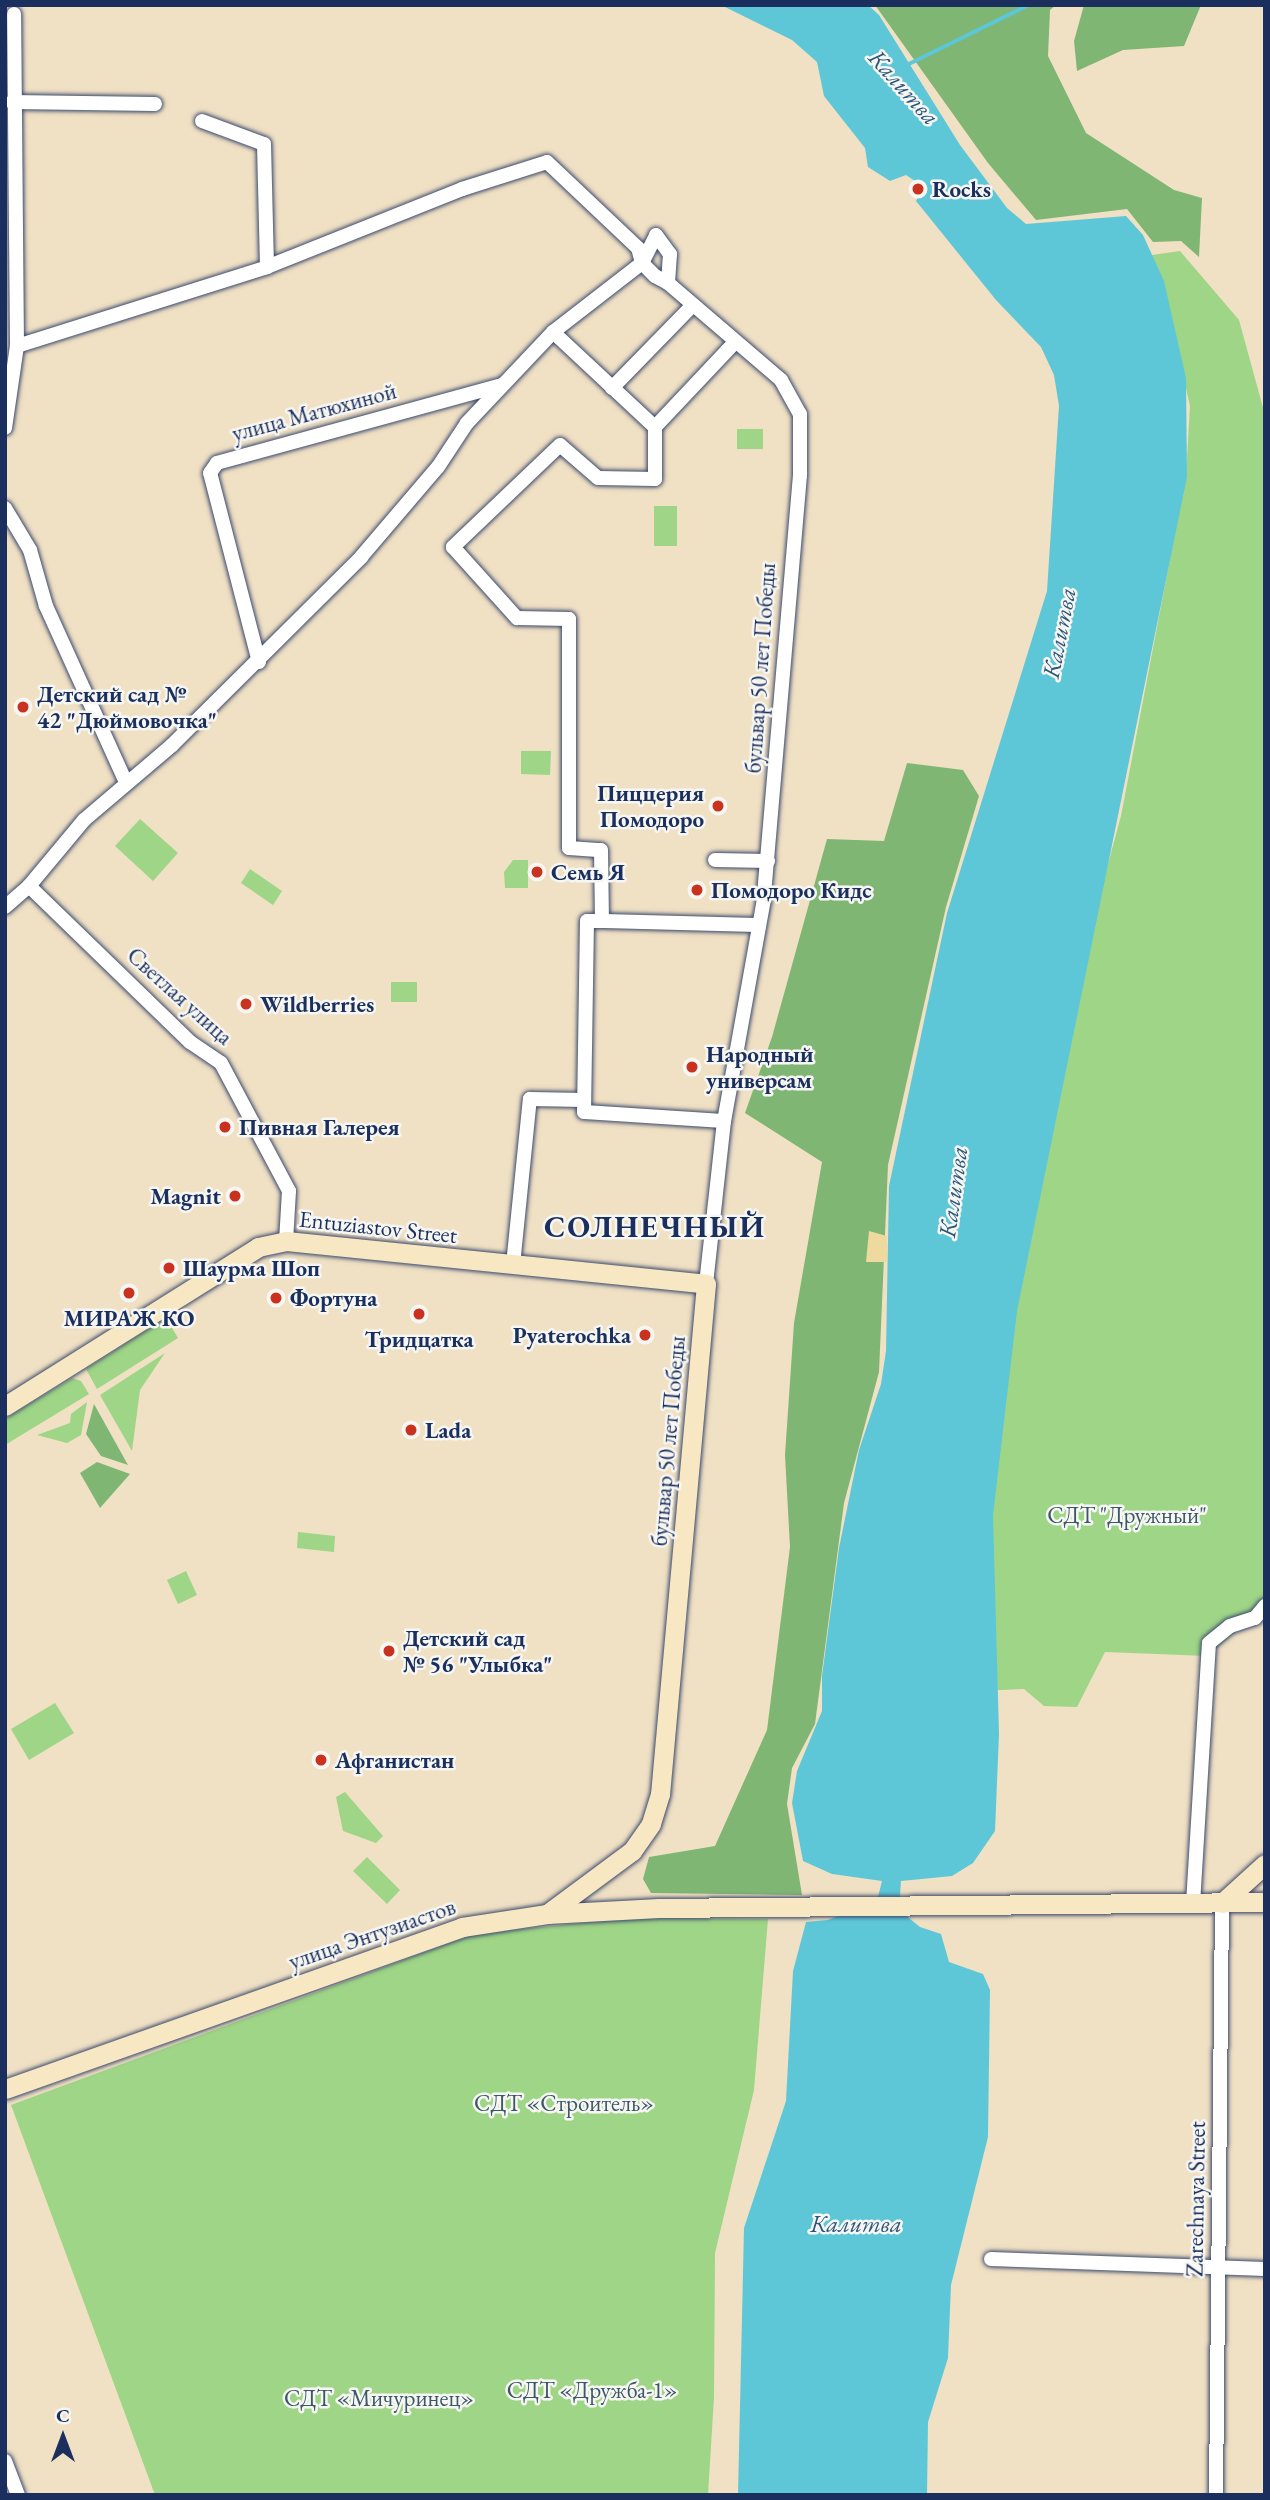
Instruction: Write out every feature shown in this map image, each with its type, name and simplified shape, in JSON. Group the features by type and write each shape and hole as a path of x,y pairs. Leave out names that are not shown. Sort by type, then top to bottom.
{"street":[{"path":"5,428 17,346 9,264 14,14"},
{"path":"12,102 155,104"},
{"path":"202,121 264,144 267,267"},
{"path":"17,346 267,267 462,189 547,162 638,248 642,263 735,342 655,427 655,479 598,478 560,445 453,547 517,618 569,619 569,848 601,850 594,921 584,1112 724,1121"},
{"path":"5,906 29,886 84,820 125,780 172,745 259,662 361,557 502,385 553,332 642,263 656,235 670,254 668,283"},
{"path":"612,388 693,305"},
{"path":"553,332 655,427"},
{"name":"бульвар 50 лет Победы","path":"547,1914 632,1851 651,1824 660,1794 706,1284 724,1121 768,861 800,475 800,414 781,380 735,342"},
{"name":"улица Матюхиной","path":"259,662 210,474 217,463 502,385"},
{"path":"5,508 30,550 46,607 125,780"},
{"path":"715,860 768,861"},
{"name":"Светлая улица","path":"29,886 190,1042 221,1063 289,1191 286,1241"},
{"path":"594,921 759,925"},
{"path":"513,1265 530,1099 584,1100"},
{"name":"Entuziastov Street","path":"5,1406 258,1247 286,1241 706,1284"},
{"path":"1193,1904 1209,1643 1230,1626 1255,1618 1265,1606"},
{"path":"1222,1903 1265,1864"},
{"path":"1250,1877 1264,1902"},
{"name":"улица Энтузиастов","path":"5,2089 462,1927 547,1914 771,1907 1264,1902"},
{"name":"Zarechnaya Street","path":"1216,2495 1222,1903"},
{"path":"991,2259 1265,2269"},
{"path":"5,2461 18,2495"}],"green space":[{"path":"875,5 1056,5 1050,10 1048,56 1086,133 1174,190 1202,198 1199,257 1181,241 1153,242 1127,209 1036,220 988,163"},
{"path":"1084,5 1201,5 1184,46 1123,50 1077,71 1074,41"},
{"name":"СДТ \"Дружный\"","path":"1180,251 1239,320 1265,415 1265,1600 1264,1608 1207,1656 1105,1652 1077,1707 1044,1706 1024,1689 981,1691 980,1604 1003,1348 1029,1251 1044,1100 1121,816 1186,475 1190,406 1165,295 1145,256"},
{"path":"737,429 763,429 763,449 737,449"},
{"path":"654,506 677,506 677,546 654,546"},
{"path":"521,751 551,751 550,775 521,774"},
{"path":"907,763 963,770 979,796 946,907 888,1165 879,1372 844,1503 815,1724 792,1768 787,1804 802,1895 651,1893 643,1879 649,1857 715,1846 767,1730 790,1547 785,1455 794,1323 822,1162 745,1113 772,1037 827,839 884,841"},
{"path":"140,819 178,853 153,881 115,846"},
{"path":"513,860 528,860 528,888 505,888 504,872"},
{"path":"250,869 282,891 273,905 241,883"},
{"path":"391,982 417,982 417,1002 391,1002"},
{"path":"166,1318 178,1338 97,1389 86,1369"},
{"path":"165,1353 140,1390 132,1451 100,1395"},
{"path":"72,1378 81,1381 89,1394 5,1445 5,1419"},
{"path":"87,1402 81,1435 67,1443 37,1435 70,1423 71,1414"},
{"path":"94,1404 128,1465 101,1456 86,1434"},
{"path":"97,1462 130,1474 100,1508 80,1473"},
{"path":"298,1532 335,1536 334,1552 297,1548"},
{"path":"186,1571 197,1595 178,1604 167,1580"},
{"path":"55,1703 74,1733 29,1760 11,1729"},
{"path":"345,1792 383,1836 376,1843 343,1831 336,1797"},
{"path":"367,1857 400,1890 387,1904 353,1871"},
{"name":"СДТ «Строитель»","path":"630,1918 768,1919 754,2090 715,2253 714,2397 708,2495 155,2495 11,2105 474,1934"}],"sand":[{"path":"869,1231 887,1236 887,1262 866,1262"}],"water":[{"name":"Калитва","path":"721,5 868,5 879,15 960,145 1007,208 1026,224 1126,216 1143,235 1164,281 1186,378 1187,477 1017,1311 993,1515 999,1734 995,1831 973,1863 952,1876 901,1881 899,1910 920,1927 941,1934 949,1962 983,1974 990,1990 988,2137 951,2285 948,2358 928,2422 927,2495 738,2495 744,2228 786,2101 793,1971 806,1922 828,1920 877,1901 882,1881 832,1874 803,1861 792,1803 797,1771 822,1711 822,1676 839,1548 859,1450 881,1384 886,1351 889,1186 947,913 1047,591 1059,406 1054,375 1041,347 996,300 916,201 921,191 918,183 906,175 890,181 868,167 865,148 824,96 817,62 792,40"}],"waterway":[{"path":"907,65 1029,5"}],"place":[{"name":"Rocks","path":"918,189"},
{"name":"Детский сад № 42 \"Дюймовочка\"","path":"23,707"},
{"name":"Пиццерия Помодоро","path":"718,806"},
{"name":"Семь Я","path":"537,872"},
{"name":"Помодоро Кидс","path":"697,890"},
{"name":"Wildberries","path":"246,1004"},
{"name":"Народный универсам","path":"692,1067"},
{"name":"Пивная Галерея","path":"225,1127"},
{"name":"Magnit","path":"235,1196"},
{"name":"Шаурма Шоп","path":"169,1268"},
{"name":"МИРАЖ КО","path":"129,1293"},
{"name":"Фортуна","path":"276,1298"},
{"name":"Тридцатка","path":"419,1314"},
{"name":"Pyaterochka","path":"645,1335"},
{"name":"Lada","path":"411,1430"},
{"name":"Детский сад № 56 \"Улыбка\"","path":"389,1651"},
{"name":"Афганистан","path":"321,1760"}],"district":[{"name":"СОЛНЕЧНЫЙ","path":"655,1227"}],"park label":[{"name":"СДТ «Дружба-1»","path":"592,2390"},
{"name":"СДТ «Мичуринец»","path":"379,2398"}]}
